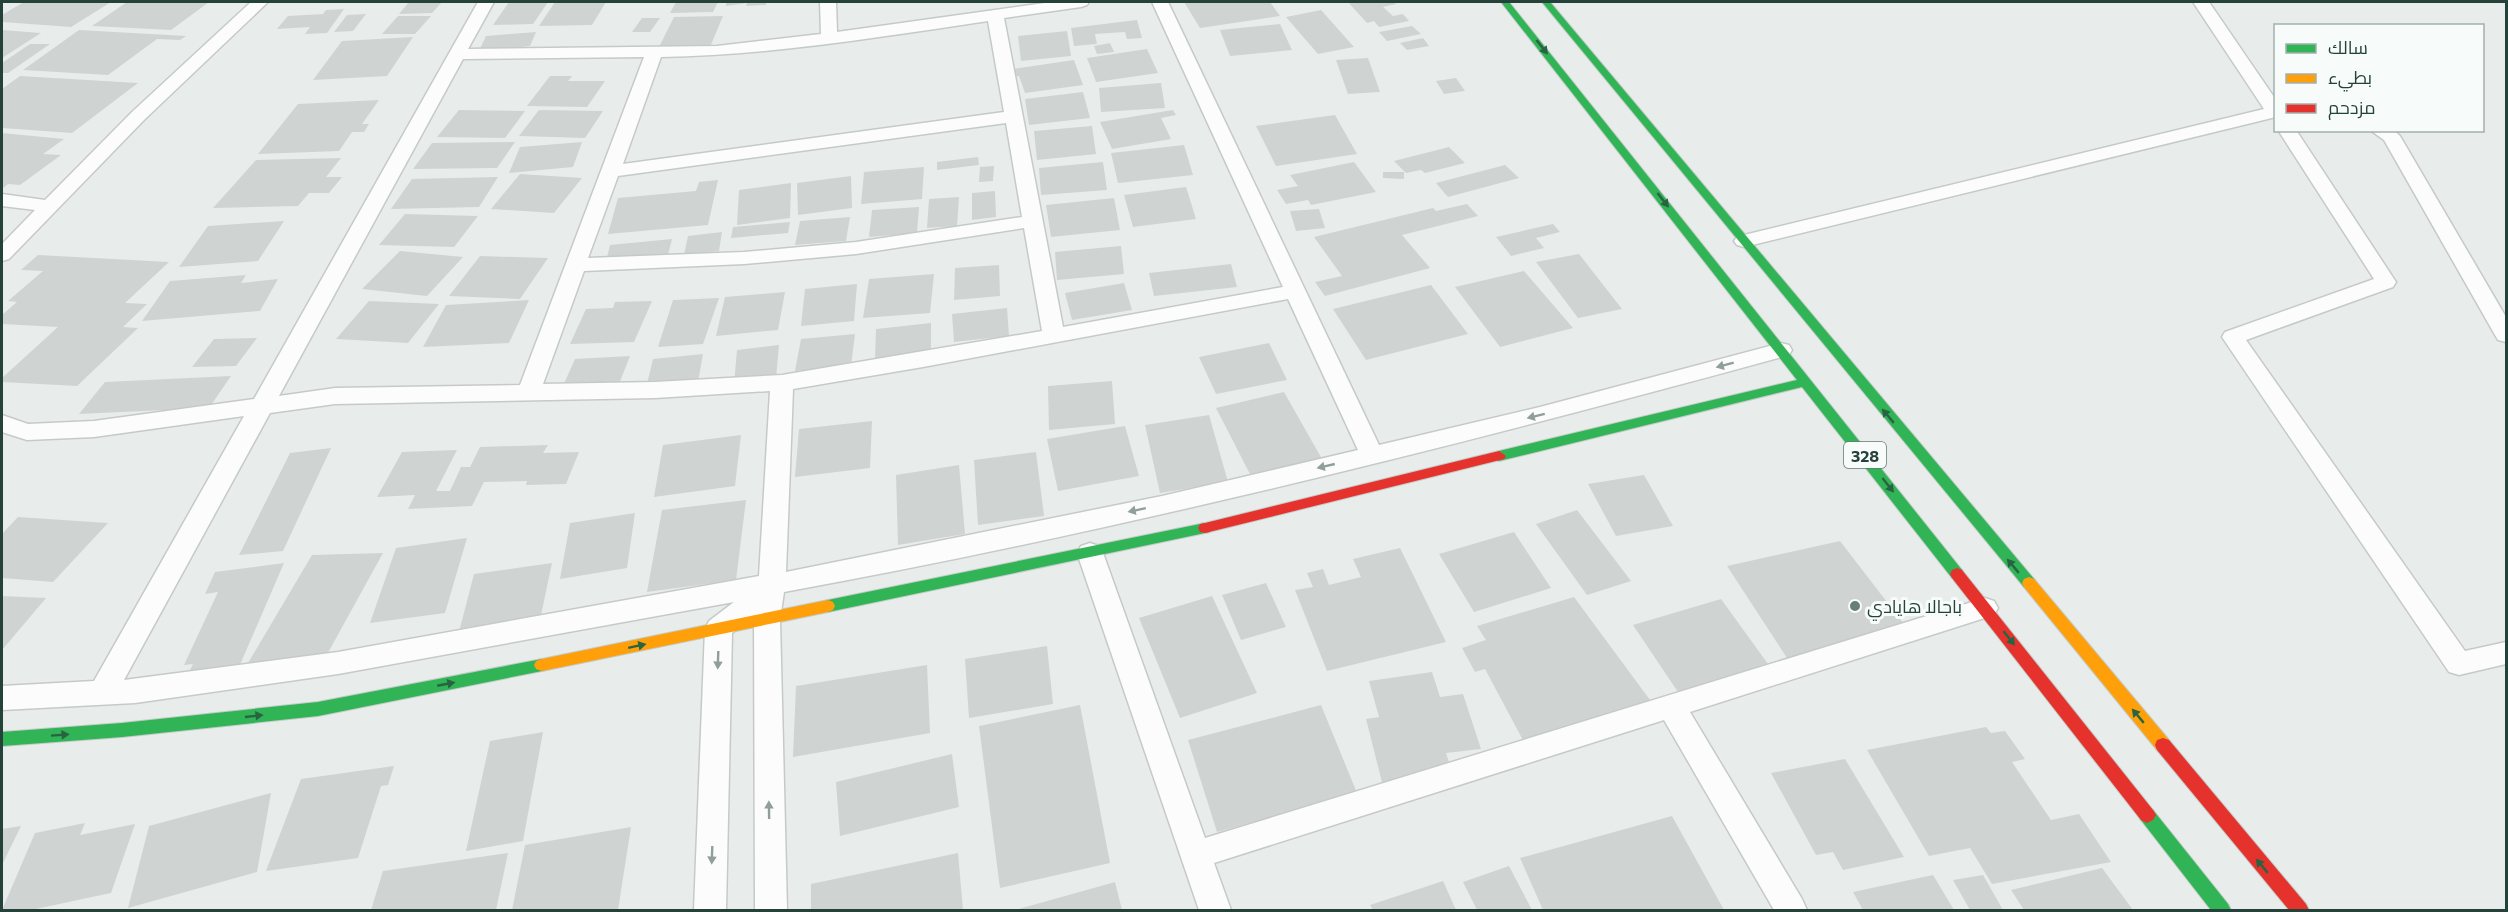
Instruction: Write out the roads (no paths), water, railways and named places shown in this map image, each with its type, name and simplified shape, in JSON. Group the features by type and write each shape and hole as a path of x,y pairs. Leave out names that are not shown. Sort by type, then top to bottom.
{"main road":[{"name":"328","path":"1505,2 2223,910"},
{"path":"1546,2 2300,910"},
{"path":"2,739 122,730 318,709 719,629 1204,528 1806,382"}],"street":[{"path":"2,255 138,116 260,2"},
{"path":"103,692 486,2"},
{"path":"828,2 829,38"},
{"path":"456,54 717,51 829,38 1081,2"},
{"path":"1160,2 1372,455"},
{"path":"1744,242 2273,106 2201,2"},
{"path":"995,15 1054,335"},
{"path":"528,393 655,51"},
{"path":"610,171 1014,116"},
{"path":"2288,132 2386,282 2234,337 2458,664 2506,653"},
{"path":"2383,132 2391,136 2506,335"},
{"path":"2,200 49,206"},
{"path":"575,266 744,258 856,248 1032,221"},
{"path":"2,423 27,432 94,429 335,396 655,390 782,382 1295,291"},
{"path":"2,698 135,691 338,663 772,584 1162,505 1540,415 1781,350"},
{"path":"771,910 767,619 772,584 782,382"},
{"path":"1089,553 1215,910"},
{"path":"710,910 719,629 772,584"},
{"path":"1196,855 1985,608"},
{"path":"1671,706 1791,910"}],"place":[{"name":"باجالا هايادي","path":"1855,606"}]}
